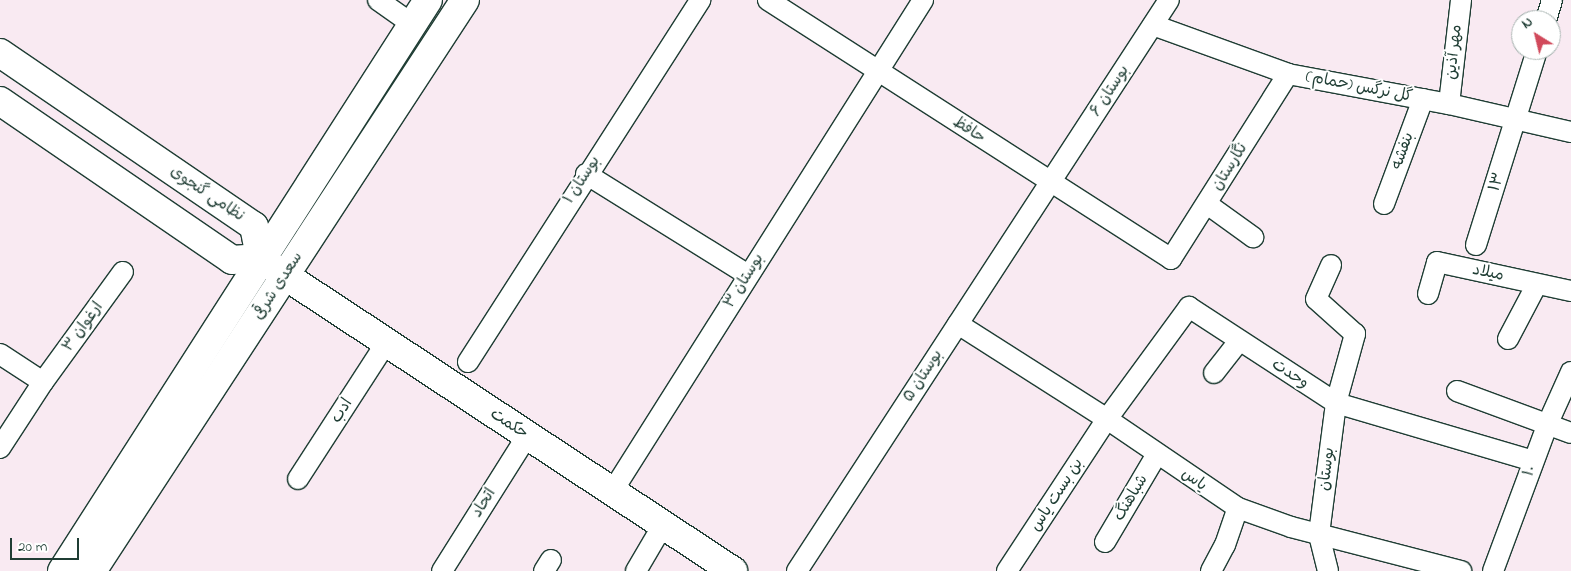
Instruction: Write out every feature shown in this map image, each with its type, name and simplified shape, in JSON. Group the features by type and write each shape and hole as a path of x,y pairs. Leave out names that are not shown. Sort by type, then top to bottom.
{"main road":[{"name":"سعدی شرقی","path":"62,571 260,258 428,0"},
{"name":"سعدی شرقی","path":"92,571 465,0"},
{"name":"نظامی گنجوی","path":"0,53 254,226 260,258"},
{"path":"0,101 232,260 260,258"},
{"name":"حکمت","path":"260,258 284,276 733,571"}],"street":[{"path":"378,0 412,24"},
{"name":"بوستان ۱","path":"468,362 586,174 700,0"},
{"name":"حافظ","path":"768,0 1171,259"},
{"name":"بوستان ۳","path":"612,492 876,70 923,0"},
{"name":"بوستان ۶","path":"1050,182 1169,0"},
{"name":"مهر آذین","path":"1449,104 1461,0"},
{"name":"گل نرگس (حمام)","path":"1152,25 1288,74 1449,104 1571,132"},
{"name":"۱۳","path":"1476,244 1534,60"},
{"name":"نگارستان","path":"1171,259 1208,204 1288,74"},
{"name":"بنفشه","path":"1384,204 1423,99"},
{"path":"586,174 748,275"},
{"name":"بوستان ۵","path":"796,571 1050,182"},
{"path":"1208,204 1252,237"},
{"name":"میلاد","path":"1428,294 1437,262 1571,291"},
{"name":"بوستان","path":"1319,534 1336,403 1355,334 1316,300 1331,265"},
{"name":"ارغوان ۳","path":"0,448 43,382 123,272"},
{"path":"1508,339 1537,284"},
{"name":"وحدت","path":"1107,419 1189,307 1238,341 1336,403 1533,461"},
{"name":"یاس","path":"958,324 1107,419 1238,508 1319,534 1461,571"},
{"path":"1214,373 1238,341"},
{"name":"ادب","path":"298,479 386,343"},
{"path":"0,354 43,382"},
{"name":"۱۰","path":"1492,571 1548,423 1571,372"},
{"path":"1457,391 1571,433"},
{"name":"بن بست یاس","path":"1007,571 1107,419"},
{"name":"اتحاد","path":"442,571 526,436"},
{"name":"شباهنگ","path":"1105,542 1158,454"},
{"path":"1211,571 1226,545 1238,508"},
{"path":"636,571 663,525"},
{"path":"1319,534 1328,571"}]}
